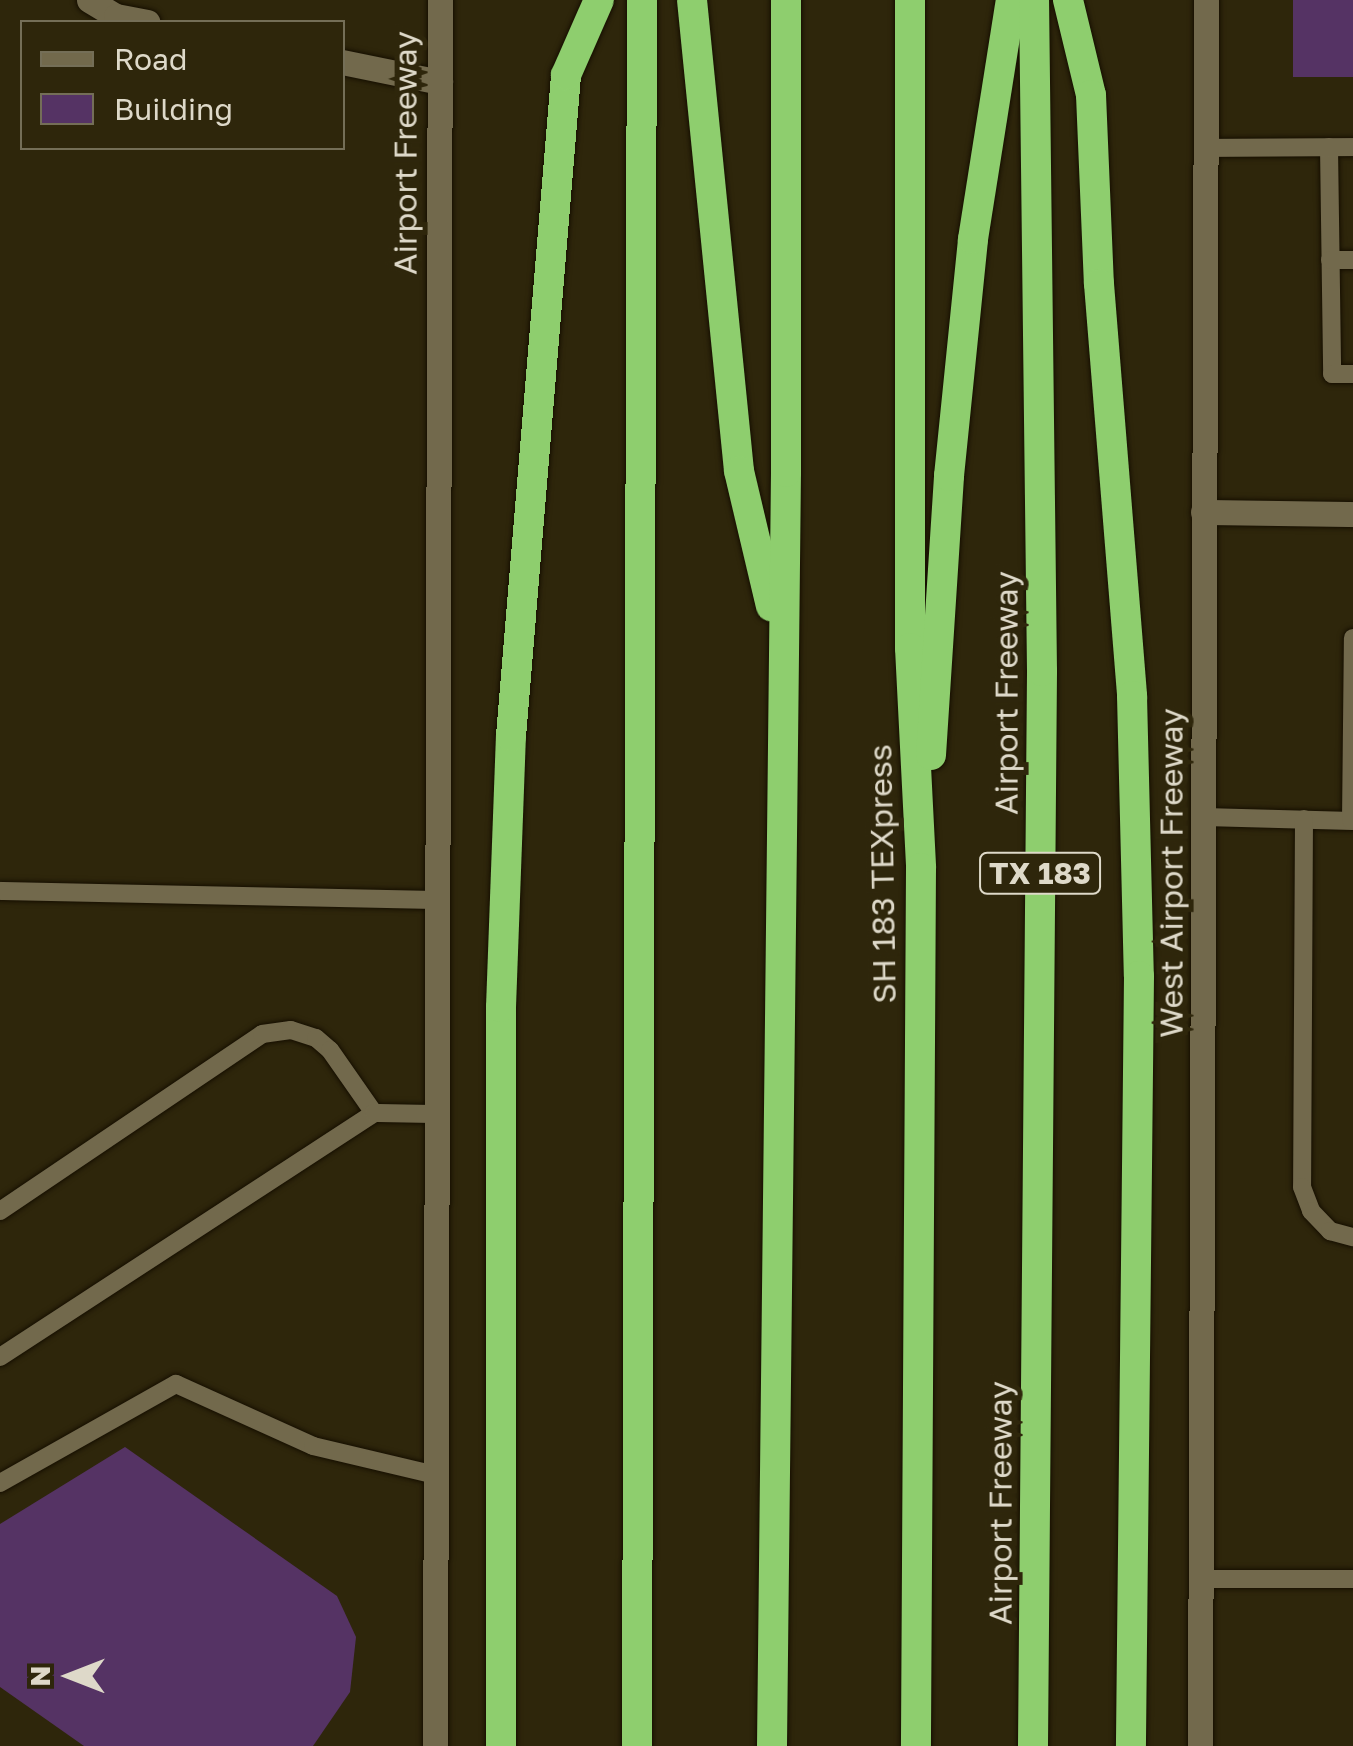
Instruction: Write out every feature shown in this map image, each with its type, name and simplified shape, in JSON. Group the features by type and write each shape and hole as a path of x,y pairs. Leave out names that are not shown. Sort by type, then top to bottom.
{"highway":[{"path":"500,1746 500,1007 511,736 566,75 599,0"},
{"path":"636,1746 642,0"},
{"path":"692,0 739,471 781,645"},
{"path":"772,1746 781,645 786,472 786,0"},
{"name":"SH 183 TEXpress","path":"910,0 910,648 920,868 916,1746"},
{"path":"920,868 941,646 949,476 973,238 1011,0"},
{"name":"Airport Freeway","path":"1033,1746 1042,671 1034,0"},
{"path":"1068,0 1091,95 1099,284 1132,696 1138,976 1131,1746"}],"main road":[{"path":"89,0 116,16 137,20"},
{"name":"Airport Freeway","path":"435,1746 440,0"},
{"name":"West Airport Freeway","path":"1200,1746 1206,0"},
{"path":"345,63 440,82"},
{"path":"1203,512 1353,514"}],"lane":[{"path":"1329,147 1332,374 1353,374"},
{"path":"1205,148 1353,147"},
{"path":"1330,260 1353,260"},
{"path":"1204,817 1352,820 1353,638"},
{"path":"1304,819 1300,1162 1311,1212 1330,1231 1353,1237"},
{"path":"0,891 438,900"},
{"path":"0,1211 262,1034 291,1030 316,1038 330,1050 374,1113"},
{"path":"0,1357 374,1113 437,1114"},
{"path":"0,1483 176,1384 313,1446 436,1475"},
{"path":"1202,1579 1353,1579"}],"building":[{"path":"1293,0 1353,0 1353,77 1293,77"},
{"path":"125,1447 337,1596 356,1637 350,1692 313,1746 84,1746 0,1687 0,1524"}]}
